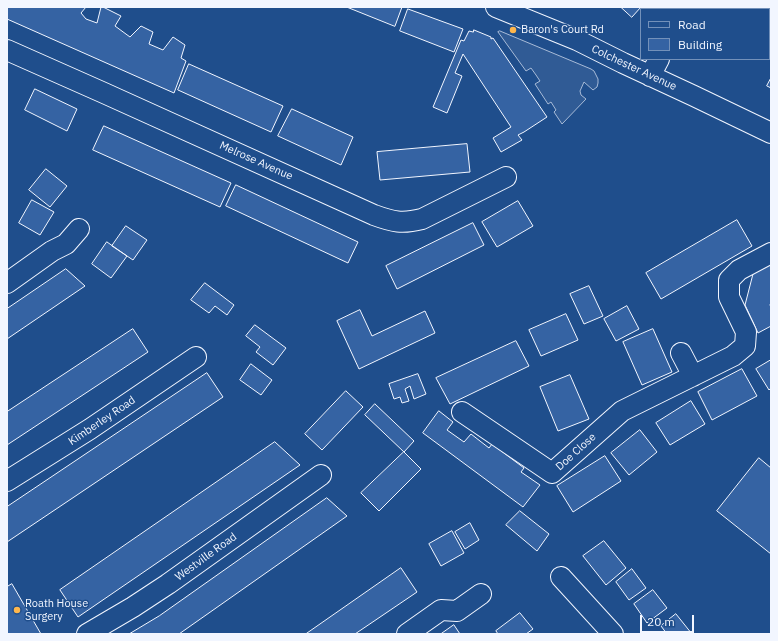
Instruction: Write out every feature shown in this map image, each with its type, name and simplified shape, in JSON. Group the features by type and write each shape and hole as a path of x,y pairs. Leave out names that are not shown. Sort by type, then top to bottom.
{"street":[{"name":"Colchester Avenue","path":"496,7 577,40 654,68 694,96 771,133"},
{"name":"Melrose Avenue","path":"7,50 104,92 374,215 397,222 410,222 422,219 506,177"},
{"path":"7,283 52,251 66,244 79,229"},
{"name":"Doe Close","path":"462,412 552,474 622,411 733,356 745,346 746,332 729,297 729,280 739,270 771,254"},
{"path":"681,353 693,376"},
{"name":"Kimberley Road","path":"7,481 90,430 196,357"},
{"name":"Westville Road","path":"87,634 168,584 321,475"},
{"path":"561,577 613,634"},
{"path":"407,634 441,610 457,611 481,594"}],"shaded area":[{"path":"500,31 591,69 594,71 598,79 597,87 593,90 584,82 580,91 581,95 586,99 562,124 554,112 556,110 551,102 548,104 535,84 540,81 536,75 531,68 526,71 498,32"}],"building":[{"path":"7,7 86,7 81,13 86,19 97,23 101,7 103,7 121,16 115,26 130,37 141,26 153,32 149,44 163,50 173,37 185,45 181,58 186,61 174,93 7,19"},
{"path":"347,7 402,7 395,26"},
{"path":"621,7 641,7 632,17"},
{"path":"408,9 463,29 454,52 400,31"},
{"path":"474,30 491,37 491,39 493,38 547,117 518,135 522,140 501,152 493,138 511,127 463,54 455,73 462,76 447,113 433,107 461,40 464,41 469,31 473,32"},
{"path":"189,64 283,106 271,132 178,90"},
{"path":"771,78 771,88 767,86"},
{"path":"35,89 77,109 67,131 25,110"},
{"path":"292,109 353,137 341,165 278,136"},
{"path":"104,126 231,183 220,207 93,150"},
{"path":"467,144 470,172 380,180 377,152"},
{"path":"46,169 67,186 50,207 29,190"},
{"path":"236,185 358,242 348,263 226,206"},
{"path":"32,200 54,212 40,235 19,223"},
{"path":"518,201 533,226 497,247 482,222"},
{"path":"737,220 752,246 661,299 646,273"},
{"path":"473,223 484,245 397,289 386,266"},
{"path":"126,226 147,240 133,260 112,246"},
{"path":"107,242 127,256 111,278 92,264"},
{"path":"771,263 771,326 758,333 745,305 754,270"},
{"path":"66,269 85,286 7,339 7,309"},
{"path":"205,283 234,305 227,315 215,306 209,313 191,300"},
{"path":"589,286 603,316 584,324 570,294"},
{"path":"627,306 639,329 616,341 604,319"},
{"path":"360,310 372,336 425,311 435,333 359,369 337,321"},
{"path":"566,314 578,340 541,356 529,330"},
{"path":"255,325 286,348 273,365 256,352 260,347 246,336"},
{"path":"133,329 148,352 7,445 7,412"},
{"path":"653,329 672,372 642,385 623,342"},
{"path":"516,341 529,366 450,404 436,378"},
{"path":"771,360 771,388 769,390 756,369"},
{"path":"251,364 272,380 261,395 240,380"},
{"path":"742,369 757,396 712,420 698,392"},
{"path":"207,373 223,397 7,542 7,507"},
{"path":"418,374 426,394 414,399 410,386 405,389 409,401 402,403 400,397 394,399 389,384"},
{"path":"570,375 589,419 558,431 540,387"},
{"path":"346,391 363,407 322,450 305,434"},
{"path":"691,401 705,424 670,445 656,423"},
{"path":"375,404 414,441 404,452 365,415"},
{"path":"439,411 453,422 447,430 464,442 471,434 489,448 492,444 524,468 521,472 540,485 523,507 423,433"},
{"path":"640,430 657,452 629,475 611,453"},
{"path":"275,442 300,465 78,617 60,590"},
{"path":"404,452 421,469 379,511 361,493"},
{"path":"605,456 621,481 573,512 557,486"},
{"path":"759,458 771,468 771,554 717,511"},
{"path":"327,498 347,516 179,634 129,634 159,616"},
{"path":"520,511 549,534 537,551 506,525"},
{"path":"470,523 479,540 465,549 455,532"},
{"path":"452,531 464,553 441,566 429,544"},
{"path":"604,541 626,568 606,585 583,556"},
{"path":"401,568 417,592 355,634 306,634"},
{"path":"632,569 646,588 629,600 616,582"},
{"name":"Roath House Surgery","path":"12,584 41,634 7,634 7,587"},
{"path":"653,590 667,608 647,623 634,604"},
{"path":"520,613 533,629 526,634 498,634 496,631"},
{"path":"676,614 692,634 667,634 661,626"},
{"path":"454,625 460,634 441,634"}],"place":[{"name":"Baron's Court Rd","path":"513,30"},
{"name":"Roath House Surgery","path":"17,610"}]}
